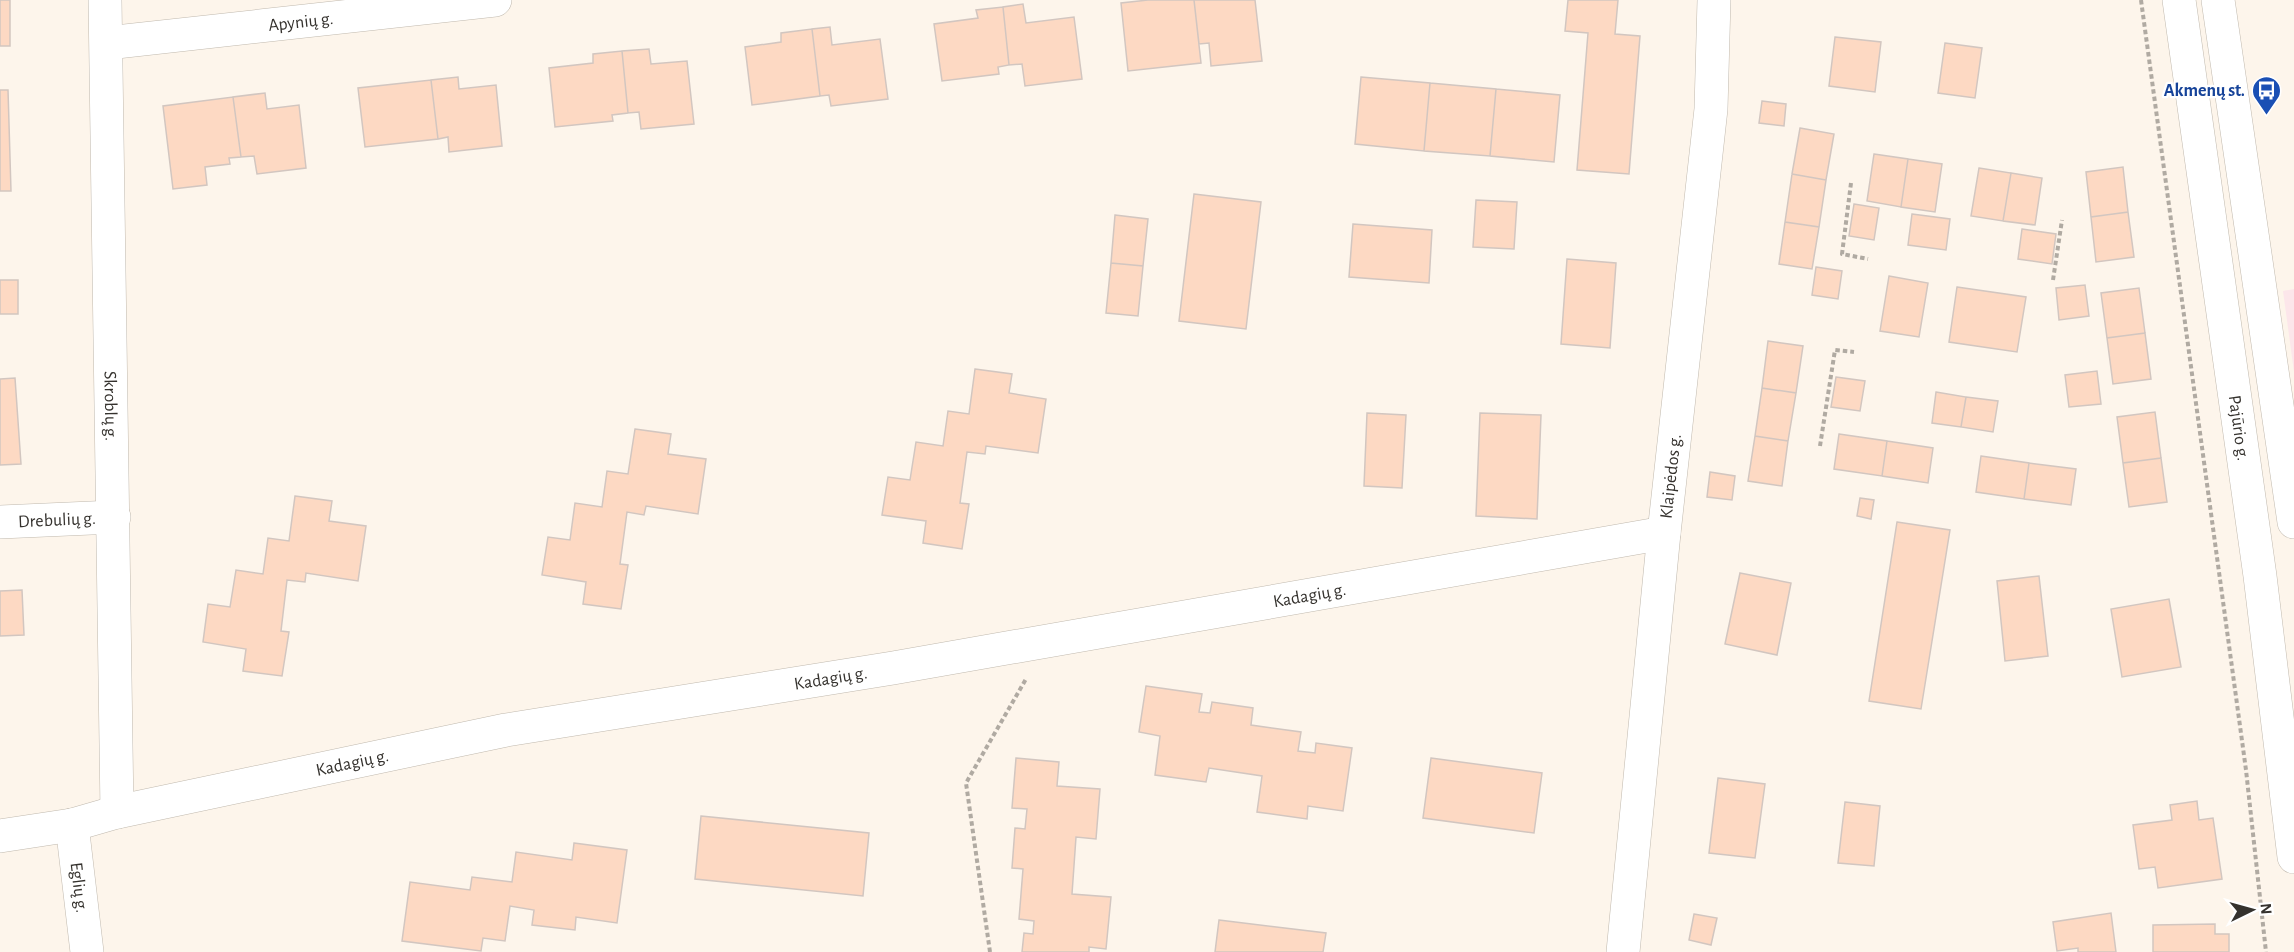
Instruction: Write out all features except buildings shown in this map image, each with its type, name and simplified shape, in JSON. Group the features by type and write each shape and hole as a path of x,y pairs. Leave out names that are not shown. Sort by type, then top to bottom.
{"street":[{"name":"Skroblų g.","path":"105,0 117,812"},
{"name":"Apynių g.","path":"107,43 495,0"},
{"name":"Klaipėdos g.","path":"1623,952 1664,533 1711,109 1714,0"},
{"name":"Pajūrio g.","path":"2179,0 2260,576 2294,857"},
{"path":"2218,0 2294,522"},
{"name":"Drebulių g.","path":"0,522 114,517"},
{"name":"Kadagių g.","path":"0,836 72,825 117,812 506,730 893,668 1664,533"},
{"name":"Eglių g.","path":"72,825 87,952"}],"path":[{"path":"2140,0 2246,770 2266,952"},
{"path":"1851,183 1842,254 1868,259"},
{"path":"2053,280 2062,220"},
{"path":"1820,446 1819,432 1835,350 1854,352"},
{"path":"990,952 966,783 1048,640"}],"shaded area":[{"path":"2294,289 2294,372 2283,291"}],"place":[{"name":"Akmenų st.","path":"2266,116"}]}
